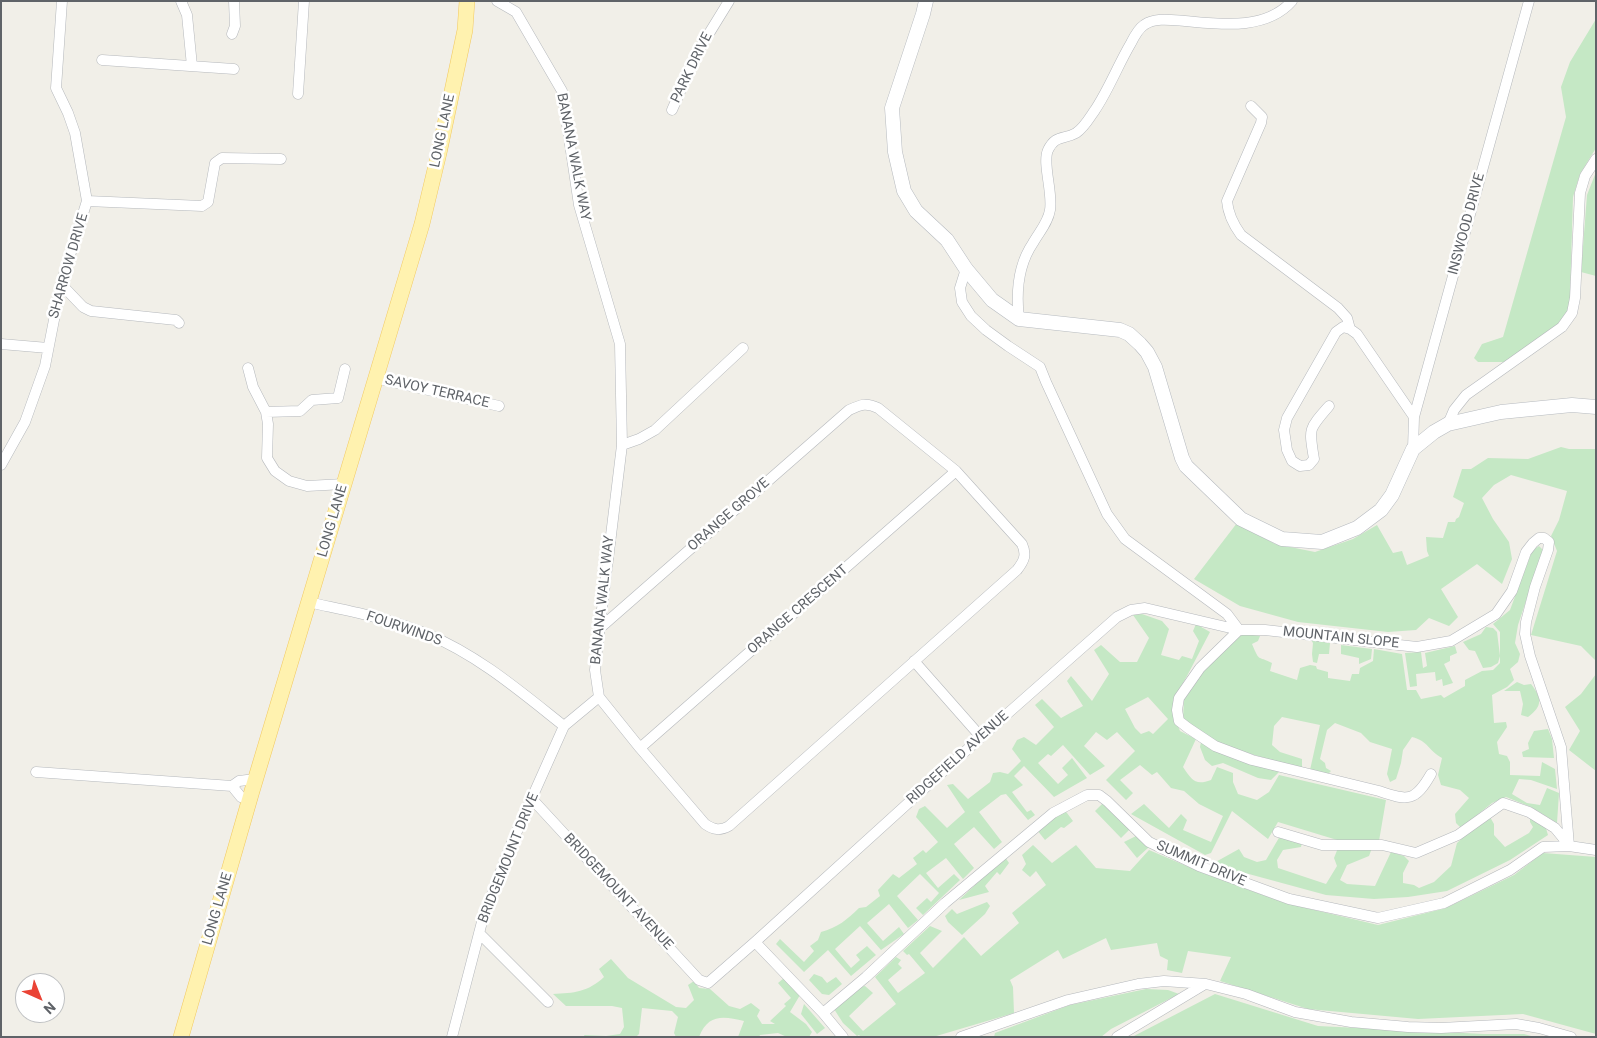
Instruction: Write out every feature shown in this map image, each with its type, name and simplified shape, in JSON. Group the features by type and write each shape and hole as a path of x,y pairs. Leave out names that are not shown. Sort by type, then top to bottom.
{"main road":[{"name":"LONG LANE","path":"182,1037 255,779 422,224 465,30 467,1"}],"street":[{"name":"SHARROW DRIVE","path":"1,465 25,422 45,366 61,284 87,201 75,133 56,88 62,1"},
{"path":"181,1 187,14 192,66"},
{"path":"232,34 235,26 234,1"},
{"path":"298,94 304,1"},
{"name":"BANANA WALK WAY","path":"497,1 516,12 562,91 580,205 620,344 622,445 595,670 599,697"},
{"name":"PARK DRIVE","path":"672,110 697,53 729,1"},
{"path":"926,1 892,108 895,152 904,190 916,211 947,240 966,270 992,300 1019,319 1120,330 1129,334 1140,344 1147,352 1154,367 1186,466 1241,520 1282,539 1322,542 1356,528 1381,510 1392,495 1413,448 1448,424 1501,412 1572,405 1596,407"},
{"path":"1019,319 1016,299 1018,284 1027,254 1046,223 1050,211 1052,194 1046,163 1047,152 1055,140 1075,133 1090,118 1100,103 1122,57 1144,25 1156,20 1168,19 1226,25 1254,21 1274,16 1286,8 1292,1"},
{"name":"INSWOOD DRIVE","path":"1413,448 1414,417 1529,1"},
{"path":"102,60 234,68"},
{"path":"1252,106 1262,117 1227,201 1228,210 1234,224 1241,234 1338,308 1347,318 1350,328"},
{"path":"87,201 202,206 208,202 217,160 222,158 281,159"},
{"path":"1448,424 1454,410 1466,395 1562,327 1572,313 1576,298 1581,208 1580,194 1585,176 1596,159"},
{"path":"966,270 960,288 962,302 971,316 986,330 1040,367 1107,514 1126,539 1227,614 1239,630 1200,668 1179,698 1177,710 1179,721 1215,746 1252,760 1379,791 1398,798 1416,795 1422,790 1431,774"},
{"path":"61,284 83,306 91,311 176,320 179,323"},
{"path":"1329,406 1312,425 1310,436 1314,459 1309,465 1300,466 1292,461 1287,450 1284,430 1287,418 1336,332 1343,327 1350,328 1357,334 1414,417"},
{"path":"1,344 48,348"},
{"path":"622,445 639,439 655,430 743,348"},
{"path":"248,368 253,387 266,412 268,424 266,458 275,471 289,482 308,486 344,484"},
{"path":"266,412 300,411 312,400 338,398 346,369"},
{"name":"SAVOY TERRACE","path":"375,378 499,406"},
{"name":"ORANGE GROVE","path":"600,628 849,410 860,404 870,404 878,408 956,471"},
{"path":"599,697 640,748 706,824 716,829 723,829 729,826 1017,570 1025,557 1025,550 1022,544 956,471"},
{"name":"ORANGE CRESCENT","path":"640,748 956,471"},
{"name":"MOUNTAIN SLOPE","path":"1239,630 1265,630 1417,647 1451,641 1496,614 1512,591 1526,552 1539,538 1544,538 1549,542 1548,550 1535,587 1526,622 1525,634 1530,656 1561,747 1569,846"},
{"name":"FOURWINDS","path":"308,602 379,618 428,634 480,662 564,726"},
{"name":"RIDGEFIELD AVENUE","path":"705,983 710,981 755,942 981,737 1117,617 1131,610 1145,608 1239,630"},
{"path":"914,661 981,737"},
{"name":"BRIDGEMOUNT DRIVE","path":"452,1037 483,918 510,847 564,726 599,697"},
{"path":"36,772 232,786 239,781 255,779"},
{"path":"232,786 241,797 249,800"},
{"name":"SUMMIT DRIVE","path":"823,1013 873,970 945,903 1053,813 1087,795 1099,795 1107,801 1149,842 1199,866 1289,899 1378,918 1444,903 1510,870 1543,847 1569,846 1596,850"},
{"name":"BRIDGEMOUNT AVENUE","path":"532,799 692,973 705,983"},
{"path":"1278,832 1322,845 1382,845 1416,853 1458,835 1503,803 1529,812 1555,828 1569,846"},
{"path":"479,933 548,1002"},
{"path":"755,942 823,1013 843,1037"},
{"path":"960,1037 1068,1000 1138,984 1164,981 1206,984 1246,994 1294,1012 1351,1022 1441,1028 1516,1024 1571,1037"},
{"path":"1117,1037 1206,984"}],"green space":[{"path":"1596,19 1596,148 1580,174 1573,197 1568,313 1558,326 1506,362 1478,362 1474,358 1482,344 1503,337 1566,117 1561,87 1570,62"},
{"path":"1596,172 1596,276 1581,272 1587,195"},
{"path":"1561,447 1569,449 1596,449 1596,661 1581,646 1531,635 1557,551 1551,536 1559,520 1567,491 1511,475 1494,485 1482,498 1493,519 1509,542 1512,559 1502,584 1477,564 1441,589 1458,617 1449,626 1429,618 1416,630 1388,632 1298,622 1240,606 1194,579 1237,523 1275,544 1315,552 1353,539 1377,525 1393,553 1402,551 1407,565 1429,556 1426,537 1443,538 1448,522 1455,522 1459,517 1464,503 1453,497 1462,469 1471,469 1488,458 1528,459"},
{"path":"1539,546 1543,550 1518,625 1515,643 1520,654 1518,662 1510,669 1514,680 1507,687 1492,695 1494,723 1506,722 1507,727 1497,742 1499,754 1507,756 1510,762 1510,775 1540,776 1542,762 1555,769 1557,789 1531,780 1519,779 1512,794 1527,803 1540,805 1547,788 1559,793 1557,823 1531,807 1506,797 1492,803 1461,828 1456,823 1455,814 1469,798 1460,790 1441,785 1438,775 1442,758 1425,743 1412,737 1403,750 1396,779 1390,782 1387,774 1392,749 1370,742 1361,733 1335,723 1327,730 1320,759 1325,763 1326,768 1331,771 1327,775 1310,770 1320,725 1282,717 1274,726 1272,745 1280,752 1302,759 1302,769 1217,744 1183,719 1184,698 1206,666 1237,637 1245,634 1260,636 1258,641 1252,644 1259,658 1272,663 1270,671 1297,680 1300,668 1310,665 1328,672 1328,678 1350,681 1352,674 1359,674 1360,668 1373,661 1374,649 1402,654 1407,690 1416,690 1421,699 1441,695 1444,698 1465,686 1465,680 1482,671 1493,670 1500,663 1500,632 1493,624 1510,610 1532,551"},
{"path":"1142,614 1162,621 1169,629 1161,655 1179,660 1182,656 1192,659 1199,641 1193,631 1196,624 1210,632 1173,700 1173,714 1180,731 1196,739 1183,767 1194,781 1206,782 1211,780 1217,767 1233,773 1233,782 1238,794 1257,800 1269,792 1279,775 1386,800 1379,841 1347,843 1278,822 1268,839 1232,811 1211,853 1205,855 1131,814 1144,804 1169,828 1181,814 1187,820 1183,830 1211,842 1223,816 1199,804 1184,791 1171,788 1157,772 1152,775 1140,765 1120,780 1133,793 1126,800 1106,780 1135,751 1117,732 1107,740 1096,732 1084,746 1105,766 1090,775 1063,745 1051,756 1048,754 1038,763 1058,784 1068,775 1062,768 1072,758 1087,778 1054,797 1024,766 1014,776 1023,785 1012,792 1027,812 1031,810 1035,815 1028,820 1006,794 1001,795 979,812 1002,842 994,849 974,827 954,844 974,868 963,879 946,858 926,873 938,888 954,874 960,880 923,915 916,908 927,898 931,902 939,893 920,874 897,896 918,920 908,928 889,904 867,923 883,941 899,927 904,934 881,950 860,926 835,949 851,968 860,960 856,955 867,946 876,955 851,976 828,950 804,972 776,944 780,939 804,962 814,951 810,946 818,940 821,932 837,926 859,908 866,907 880,896 878,890 893,874 899,878 917,864 913,858 923,850 926,853 938,842 916,817 919,809 925,806 947,828 965,812 947,785 953,784 968,799 990,782 993,773 1008,774 1021,761 1012,749 1017,740 1024,737 1036,745 1054,727 1035,705 1042,699 1061,718 1083,706 1067,681 1071,676 1092,701 1109,674 1094,650 1101,645 1120,662 1137,662 1149,638 1133,615","holes":["1148,697 1168,719 1153,734 1149,731 1141,734 1135,728 1125,709"]},
{"path":"1486,627 1493,628 1497,632 1500,656 1498,663 1491,667 1483,668 1475,651 1469,650 1463,642 1481,634"},
{"path":"1311,640 1330,643 1329,654 1319,654 1317,663 1313,662 1313,643"},
{"path":"1341,645 1372,649 1371,659 1359,664 1359,658 1341,654"},
{"path":"1455,646 1457,653 1450,656 1450,661 1444,664 1453,683 1443,686 1442,679 1436,681 1435,672 1416,674 1417,686 1410,687 1405,653 1421,652 1423,668 1427,666 1425,653"},
{"path":"1596,674 1596,771 1569,750 1580,731 1565,707 1581,694"},
{"path":"1517,682 1524,685 1531,684 1539,698 1536,709 1528,717 1521,715 1523,704 1520,691 1504,691"},
{"path":"1548,729 1552,739 1554,758 1523,757 1522,752 1529,749 1528,743 1534,731"},
{"path":"1201,742 1281,770 1271,780 1258,778 1223,763 1212,766 1205,760 1200,747"},
{"path":"1105,801 1131,828 1121,838 1095,811"},
{"path":"1064,809 1073,821 1064,828 1061,827 1045,840 1037,830"},
{"path":"1490,817 1494,824 1494,835 1505,847 1529,833 1533,827 1530,817 1545,825 1548,835 1510,860 1447,891 1408,897 1374,899 1326,895 1212,864 1239,849 1244,857 1257,862 1266,860 1280,836 1302,842 1301,847 1283,850 1277,860 1278,868 1326,884 1337,866 1334,858 1338,848 1372,848 1369,856 1347,865 1340,880 1347,884 1375,886 1391,852 1404,856 1409,861 1403,873 1403,883 1419,888 1434,882 1451,866 1457,843"},
{"path":"1136,836 1149,847 1137,858 1124,842"},
{"path":"1033,845 1052,863 1076,845 1096,868 1130,871 1149,850 1203,873 1285,903 1378,925 1446,908 1514,875 1543,853 1596,857 1596,1034 1523,1014 1418,1019 1308,1009 1220,981 1231,957 1188,951 1182,973 1167,970 1168,960 1160,956 1157,943 1111,950 1106,938 1063,959 1058,950 1010,980 1013,987 1014,1013 933,1037 861,1037 857,1036 843,1023 834,1009 860,987 865,986 873,993 849,1016 863,1031 896,1004 875,977 896,957 901,960 898,964 902,968 888,980 898,993 925,973 909,954 907,955 903,951 930,926 942,931 920,953 933,968 964,937 981,956 1019,923 1012,913 1046,885 1036,871 1030,877 1022,870 1026,864 1022,855"},
{"path":"1005,857 1009,863 1000,875 997,872 985,886 989,892 959,900"},
{"path":"987,902 990,906 985,914 962,935 948,922 945,916 952,909 957,914"},
{"path":"611,959 628,978 676,1007 686,1008 694,1000 688,985 694,981 699,988 710,989 729,1006 740,1009 751,1003 760,1010 757,1016 762,1024 775,1024 770,1021 786,1006 784,1004 791,998 778,983 784,978 800,995 790,1012 806,1024 812,1032 809,1037 787,1037 778,1033 760,1035 759,1037 738,1037 744,1021 723,1018 707,1024 699,1037 676,1037 674,1033 678,1017 672,1011 642,1008 639,1034 636,1037 585,1037 584,1035 606,1036 620,1034 624,1027 622,1008 612,1006 566,1006 553,994 574,992 592,986 604,977 599,969"},
{"path":"814,974 822,977 827,983 836,977 842,984 829,995 822,994 809,980"},
{"path":"1146,989 1168,990 1179,994 1111,1029 1101,1037 994,1037 995,1033 1070,1005"},
{"path":"1215,994 1318,1026 1484,1034 1524,1034 1535,1037 1132,1037"},
{"path":"804,1004 825,1028 817,1034 801,1014"}]}
